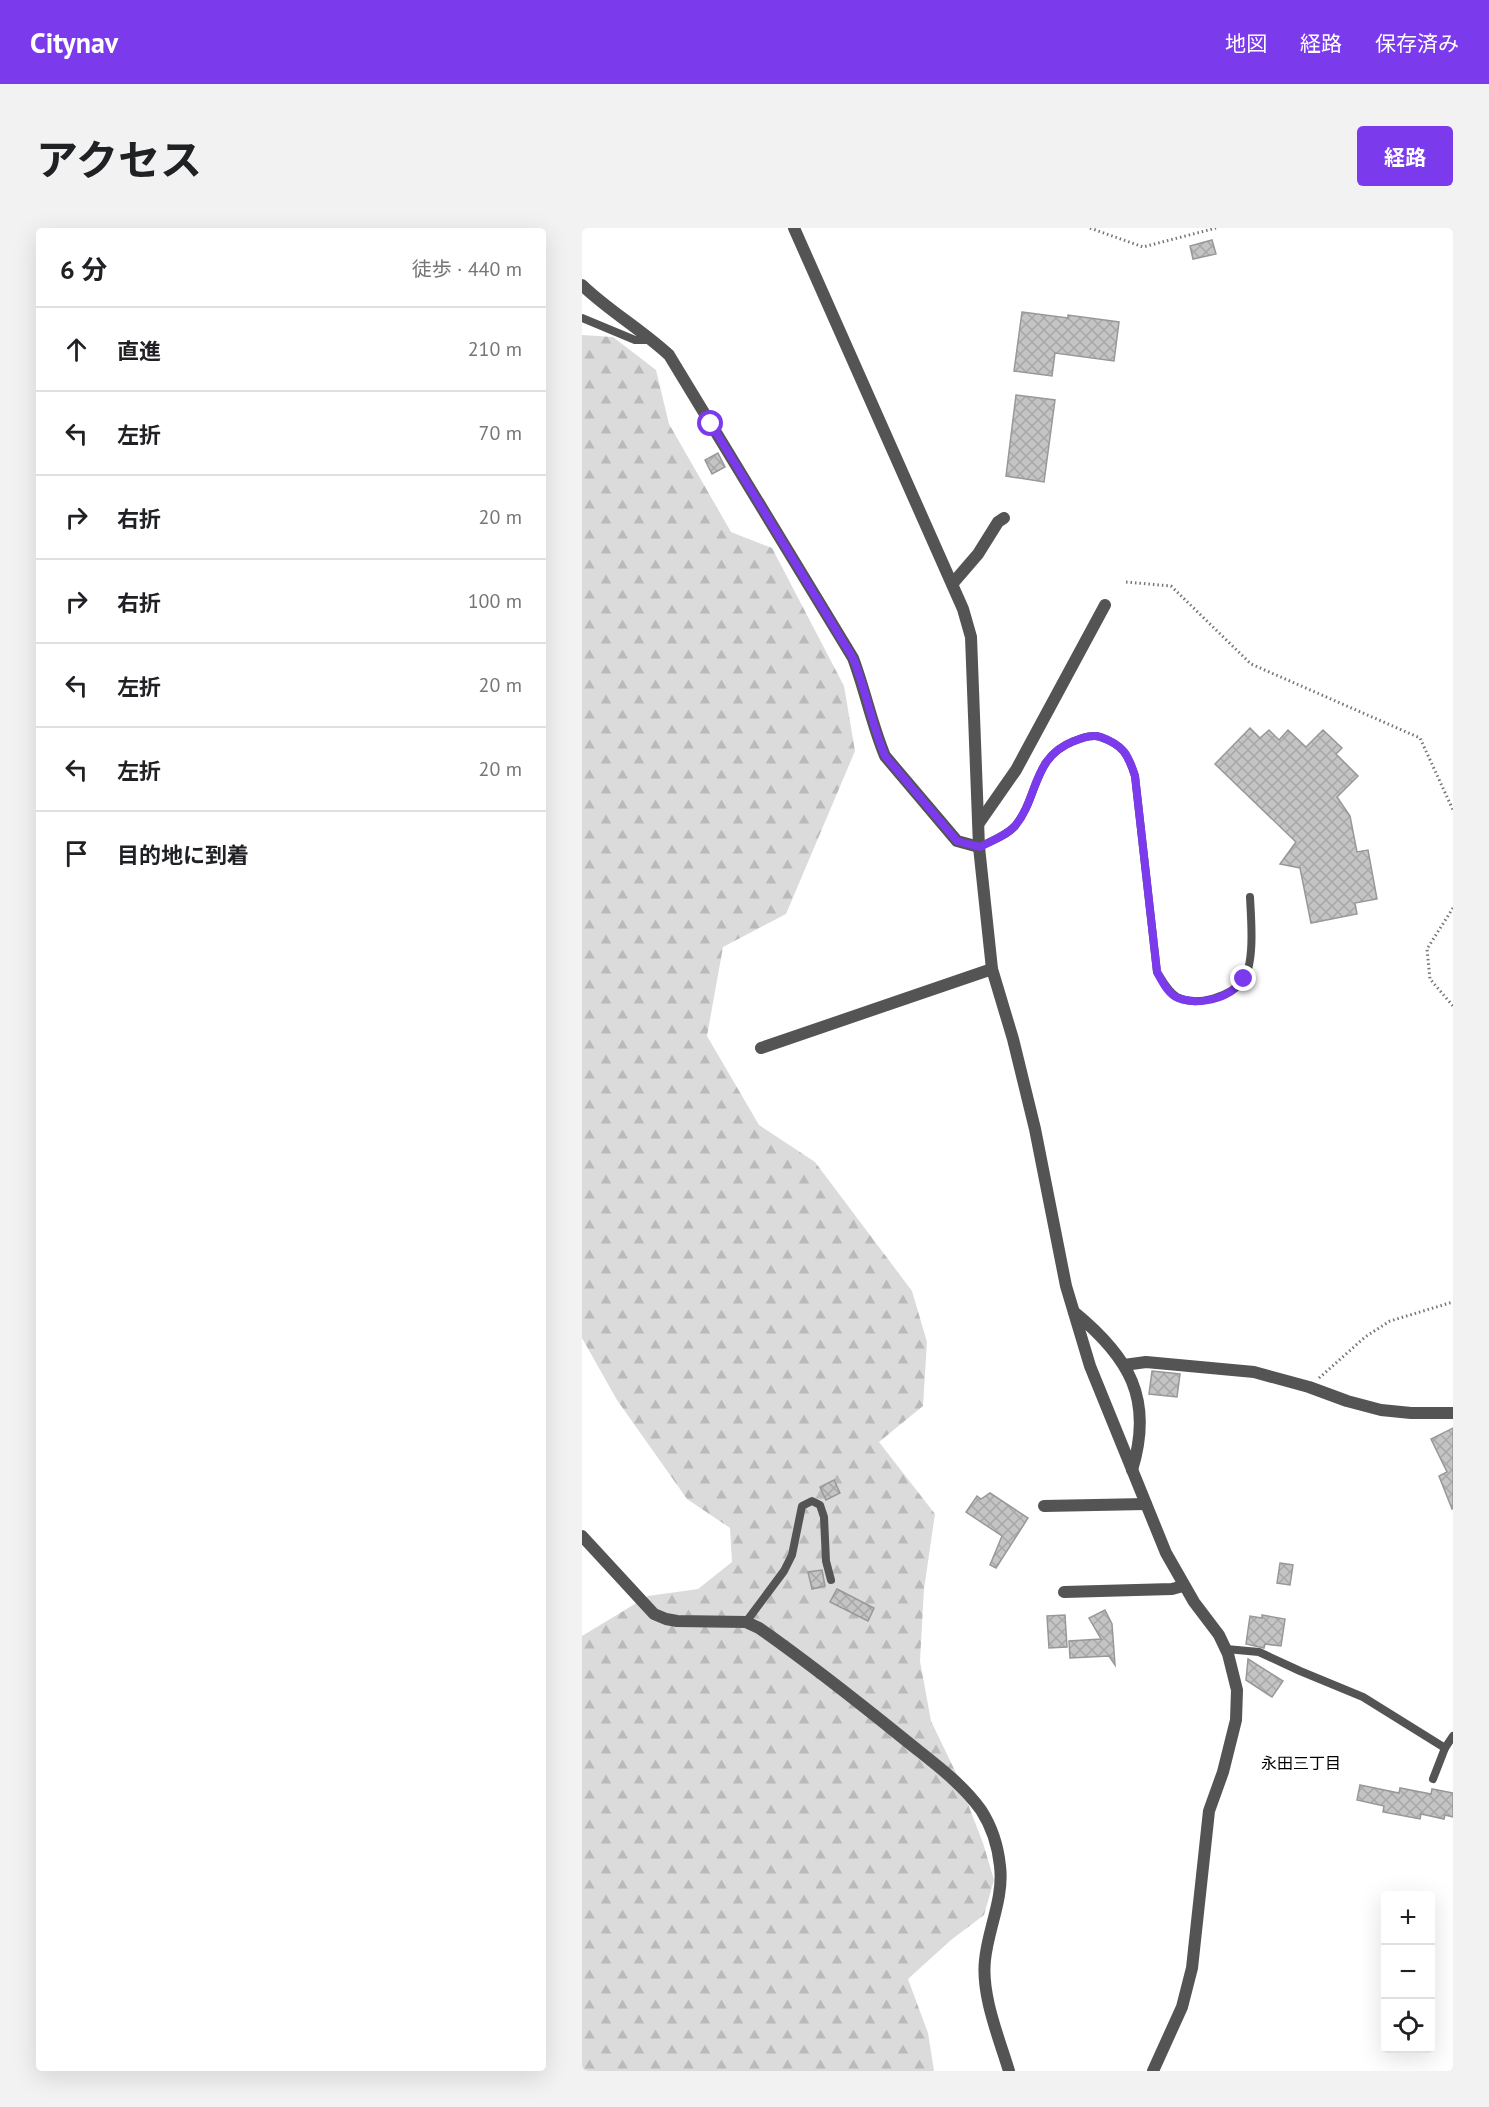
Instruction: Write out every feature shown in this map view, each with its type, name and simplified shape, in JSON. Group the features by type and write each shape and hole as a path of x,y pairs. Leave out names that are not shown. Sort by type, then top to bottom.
{"street":[{"path":"794,228 963,609 971,637 980,847 992,969 1035,1129 1066,1286 1090,1366 1166,1553 1183,1586 1219,1635 1226,1649 1237,1690 1236,1720 1223,1772 1209,1811 1192,1968 1182,2007 1152,2071"},
{"path":"582,285 669,355 853,658 885,756 957,841 980,847"},
{"path":"953,583 978,554 998,522 1004,518"},
{"path":"979,823 1016,770 1105,605"},
{"path":"761,1048 992,969"},
{"path":"1073,1311 1099,1332 1115,1350 1124,1365 1140,1404 1140,1445 1132,1470"},
{"path":"1124,1365 1146,1362 1254,1372 1382,1410 1453,1413"},
{"path":"1044,1506 1146,1504"},
{"path":"582,1536 654,1614 677,1621 746,1622 759,1628 791,1650 942,1770 964,1791 988,1822 997,1844 1001,1868 993,1924 984,1961 992,2016 1009,2071"},
{"path":"1064,1592 1172,1589 1183,1586"}],"lane":[{"path":"582,318 634,340 653,340"},
{"path":"980,847 1004,835 1015,826 1050,755 1065,744 1080,738 1096,736 1124,749 1135,776 1157,972 1167,988 1177,998 1213,1000 1230,992 1244,979 1252,938 1250,897"},
{"path":"746,1622 784,1571 792,1555 802,1506 812,1501 820,1505 824,1517 826,1561 831,1580"},
{"path":"1226,1649 1260,1652 1363,1697 1445,1748"},
{"path":"1433,1779 1445,1748 1453,1736"}],"path":[{"path":"1090,228 1143,247 1216,228"},
{"path":"1126,582 1171,586 1251,664 1419,738 1453,810"},
{"path":"1453,908 1427,949 1430,979 1453,1006"},
{"path":"1309,1387 1365,1337 1390,1322 1453,1302"}],"green space":[{"path":"582,335 613,337 656,370 669,424 731,532 772,548 844,686 855,751 786,914 723,947 707,1036 759,1125 815,1162 912,1291 927,1342 923,1406 879,1442 935,1514 924,1589 920,1661 931,1721 956,1773 983,1843 994,1880 984,1915 951,1940 908,1979 928,2033 934,2071 582,2071 582,1636 648,1596 698,1589 732,1562 730,1528 687,1499 617,1400 582,1338"}],"building":[{"path":"1212,240 1216,254 1193,259 1190,246"},
{"path":"1022,312 1119,322 1114,361 1055,353 1052,376 1014,371"},
{"path":"1016,395 1055,400 1044,482 1006,476"},
{"path":"718,453 725,467 712,474 705,460"},
{"path":"1250,728 1260,738 1269,730 1279,740 1288,730 1306,747 1323,730 1342,748 1336,754 1358,776 1337,797 1350,816 1357,852 1368,850 1377,899 1355,903 1357,914 1311,923 1300,868 1280,864 1296,842 1215,764"},
{"path":"1152,1371 1180,1374 1177,1397 1149,1394"},
{"path":"1453,1428 1452,1509 1439,1476 1447,1472 1431,1439"},
{"path":"834,1480 840,1493 826,1500 820,1487"},
{"path":"990,1493 1028,1518 996,1568 990,1565 1002,1536 966,1512 977,1496 981,1499"},
{"path":"1280,1563 1293,1565 1290,1585 1277,1583"},
{"path":"822,1570 825,1586 812,1589 808,1572"},
{"path":"837,1589 874,1608 868,1621 830,1602"},
{"path":"1105,1610 1112,1624 1115,1665 1109,1656 1070,1658 1069,1641 1101,1639 1089,1618"},
{"path":"1065,1615 1067,1647 1049,1648 1047,1616"},
{"path":"1262,1615 1285,1619 1281,1646 1265,1644 1264,1648 1246,1644 1250,1616 1262,1618"},
{"path":"1248,1659 1283,1681 1272,1697 1246,1680"},
{"path":"1360,1785 1399,1793 1400,1788 1431,1794 1432,1789 1453,1793 1453,1817 1445,1815 1444,1819 1421,1814 1420,1819 1383,1812 1384,1806 1357,1800"}],"district":[{"name":"永田三丁目","path":"1301,1763"}],"route":[{"path":"711,424 853,658 885,756 957,841 980,847 1004,835 1015,826 1050,755 1065,744 1080,738 1096,736 1111,741 1124,749 1135,776 1157,972 1167,988 1177,998 1196,1000 1213,1000 1230,992 1244,979"}]}
